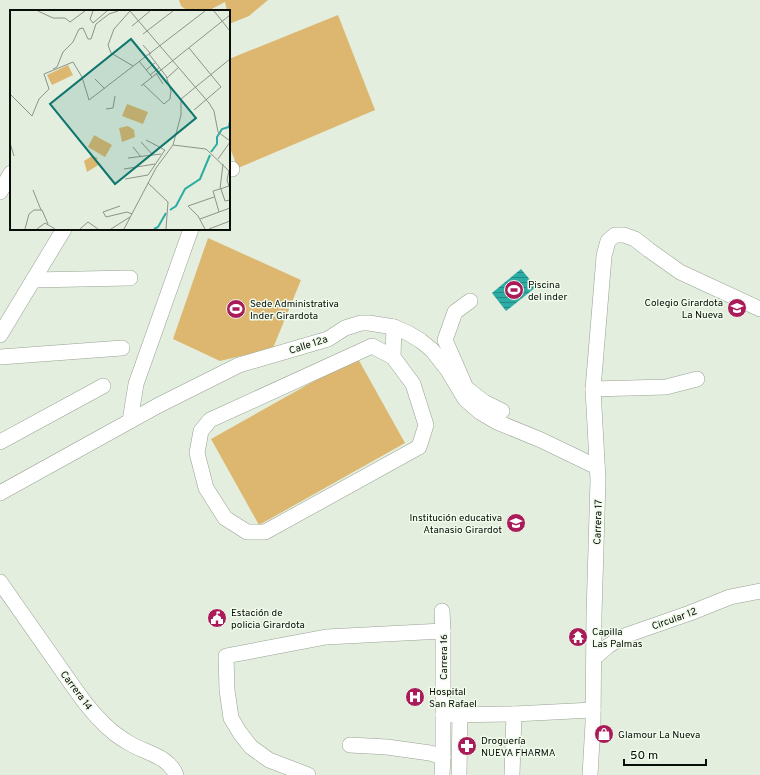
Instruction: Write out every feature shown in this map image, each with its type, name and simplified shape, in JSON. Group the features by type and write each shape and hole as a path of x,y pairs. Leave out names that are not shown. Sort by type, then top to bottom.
{"street":[{"path":"0,192 10,175"},
{"path":"0,335 63,230"},
{"path":"130,421 136,384 191,230"},
{"name":"Carrera 17","path":"590,775 593,723 598,480 593,390 604,256 608,241 615,235 624,235 635,239 680,272 760,309"},
{"path":"33,280 130,278"},
{"path":"470,301 455,312 445,340 466,388 501,413"},
{"name":"Calle 12a","path":"0,493 159,405 239,364 328,339 345,328 360,323 394,327 408,333 432,350 447,368 465,399 480,412 501,413 541,440 597,467"},
{"path":"393,357 372,346 210,420 201,431 197,453 206,488 225,518 248,532 265,532 419,447 426,425 413,384 393,357 394,327"},
{"path":"0,357 122,348"},
{"path":"593,390 666,387 697,379"},
{"path":"0,442 103,386"},
{"name":"Carrera 14","path":"0,582 75,689 99,719 129,744 165,761 173,768 176,775"},
{"name":"Circular 12","path":"594,658 608,646 624,636 690,613 730,597 760,591"},
{"name":"Carrera 16","path":"442,611 442,775"},
{"path":"308,775 269,760 251,747 240,734 231,718 227,690 226,656 326,637 443,631"},
{"path":"443,715 514,714 593,710"},
{"path":"459,775 460,714"},
{"path":"512,775 514,714"},
{"path":"350,745 387,747 430,753 443,758"}],"shaded area":[{"path":"179,0 268,0 249,16 230,24 230,10 227,10 225,2 210,10 187,10 181,6"},
{"path":"338,15 375,110 238,168 230,148 230,59"},
{"name":"Sede Administrativa Inder Girardota","path":"208,238 301,280 273,348 220,361 173,339"},
{"path":"357,357 405,443 259,525 211,439"}],"water":[{"name":"Piscina del inder","path":"521,269 536,287 506,311 492,293"}],"place":[{"name":"Piscina del inder","path":"514,290"},
{"name":"Colegio Girardota La Nueva","path":"737,308"},
{"name":"Sede Administrativa Inder Girardota","path":"236,309"},
{"name":"Institución educativa Atanasio Girardot","path":"516,523"},
{"name":"Estación de policia Girardota","path":"217,618"},
{"name":"Capilla Las Palmas","path":"578,637"},
{"name":"Hospital San Rafael","path":"415,697"},
{"name":"Glamour La Nueva","path":"604,734"},
{"name":"Droguería NUEVA FHARMA","path":"467,746"}]}
